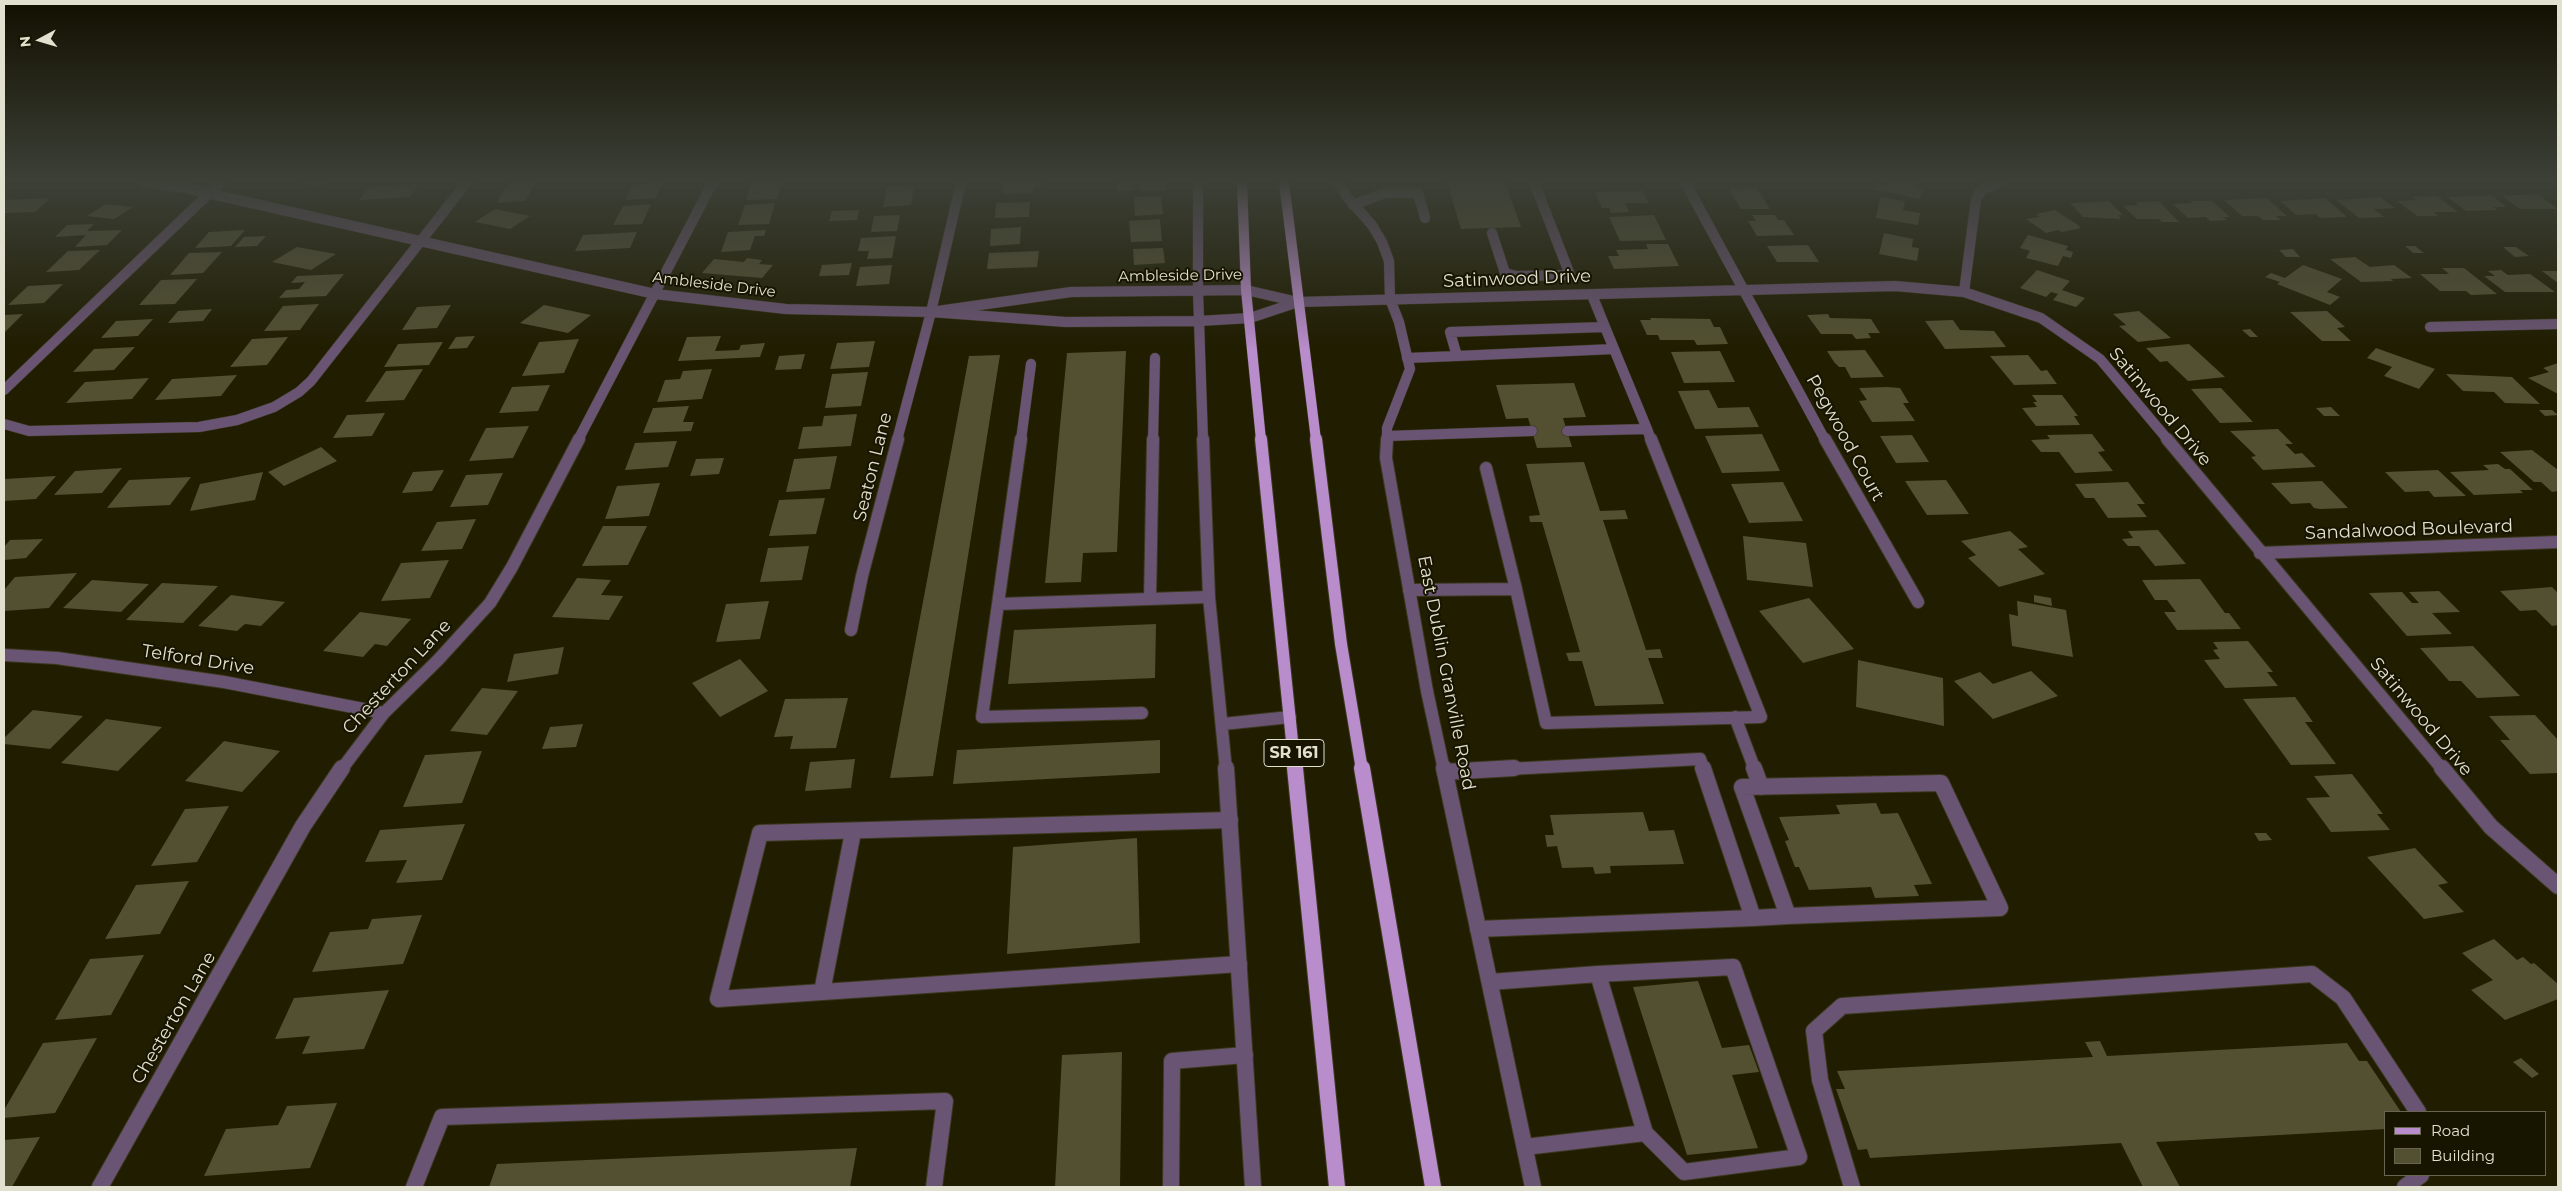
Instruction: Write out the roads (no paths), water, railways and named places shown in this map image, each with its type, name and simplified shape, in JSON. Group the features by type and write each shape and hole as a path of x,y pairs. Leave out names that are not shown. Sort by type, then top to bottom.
{"main road":[{"name":"SR 161","path":"1244,238 1246,290 1338,1187"},
{"path":"1290,238 1341,644 1433,1187"}],"street":[{"path":"4,390 163,238"},
{"name":"Ambleside Drive","path":"400,238 655,294 786,309 931,312 1066,322 1199,321 1250,318 1298,302"},
{"path":"4,424 29,431 199,427 237,420 274,407 300,392 311,381 423,238"},
{"name":"Chesterton Lane","path":"100,1187 303,826 356,747 384,714 438,660 490,603 512,567 684,238"},
{"name":"Seaton Lane","path":"851,630 862,576 931,312 948,238"},
{"path":"1198,238 1198,291 1209,597 1224,724 1253,1187"},
{"name":"East Dublin Granville Road","path":"1379,238 1389,261 1390,299 1399,322 1410,369 1387,428 1386,458 1409,590 1445,772 1534,1187"},
{"path":"1493,238 1505,273 1516,276 1570,275 1556,238"},
{"name":"Pegwood Court","path":"1715,238 1860,504 1918,602"},
{"path":"1964,292 1971,238"},
{"name":"Satinwood Drive","path":"1298,302 1895,286 1964,292 2041,318 2100,359 2491,827 2558,886"},
{"name":"Ambleside Drive","path":"931,312 1071,292 1246,290 1298,302"},
{"path":"1486,468 1546,723 1761,717 1592,294"},
{"path":"2430,327 2558,324"},
{"path":"1457,356 1450,332 1605,327"},
{"path":"1407,358 1614,350"},
{"path":"1150,599 1156,358"},
{"path":"1031,364 982,717 1142,713"},
{"path":"1567,431 1647,429"},
{"path":"1387,436 1532,431"},
{"name":"Sandalwood Boulevard","path":"2260,552 2558,542"},
{"path":"1409,590 1516,589"},
{"path":"998,604 1209,597"},
{"name":"Telford Drive","path":"4,655 57,658 224,682 384,714"},
{"path":"1735,717 1760,787"},
{"path":"1224,724 1290,718"},
{"path":"1445,772 1700,759 1753,918"},
{"path":"1478,929 2000,908 1941,783 1742,787 1788,916"},
{"path":"1230,820 853,832 760,833 718,999 1239,964"},
{"path":"822,992 853,832"},
{"path":"1490,982 1598,974 1733,967 1799,1157 1684,1172 1645,1133 1598,974"},
{"path":"1852,1187 1820,1080 1814,1032 1842,1006 2312,974 2344,998 2417,1111"},
{"path":"1171,1187 1172,1062 1245,1055"},
{"path":"414,1187 442,1117 945,1101 934,1187"},
{"path":"1525,1147 1645,1133"},
{"path":"2405,1187 2420,1176"}]}
